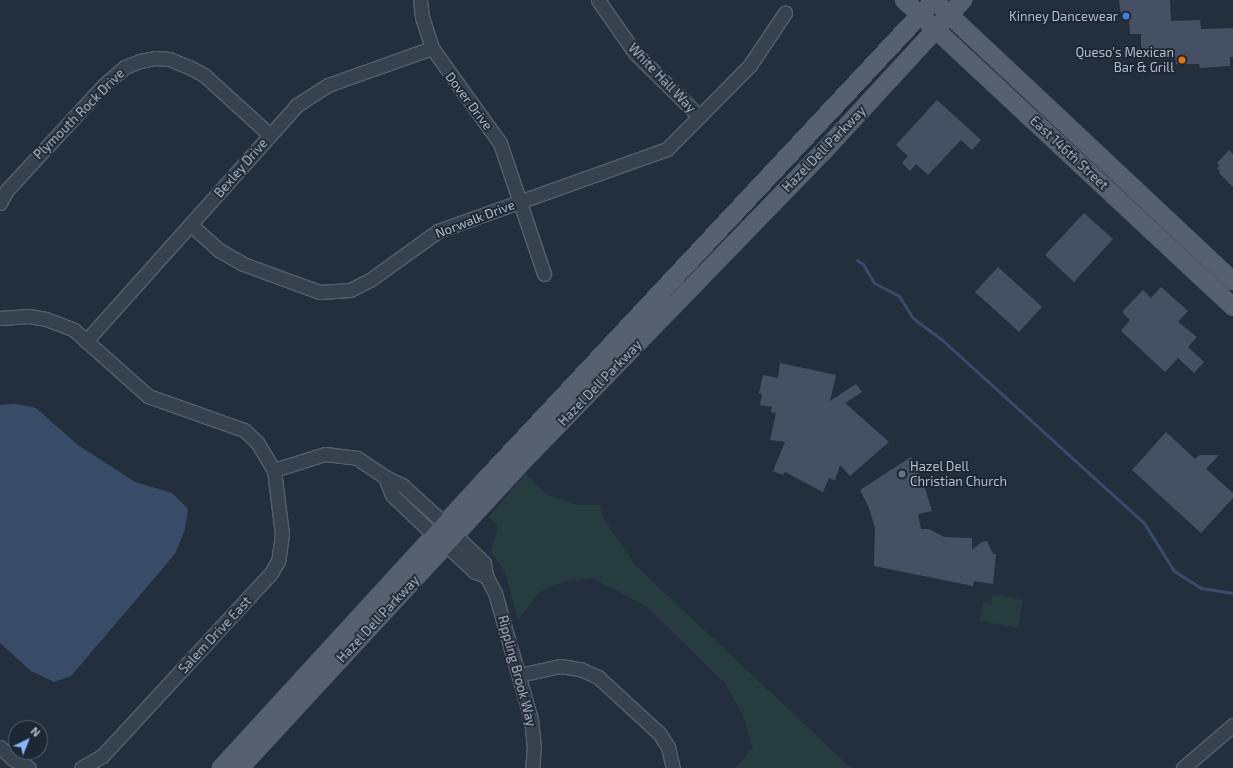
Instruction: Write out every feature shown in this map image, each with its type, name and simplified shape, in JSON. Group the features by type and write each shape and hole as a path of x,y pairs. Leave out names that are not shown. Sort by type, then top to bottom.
{"main road":[{"name":"East 146th Street","path":"904,0 1233,307"},
{"name":"East 146th Street","path":"933,0 950,14 1233,281"},
{"name":"Hazel Dell Parkway","path":"240,768 445,535 933,0"},
{"name":"Hazel Dell Parkway","path":"221,768 445,535 532,452 823,152 963,0"}],"street":[{"name":"Dover Drive","path":"420,0 422,17 432,48 441,65 500,143 521,201 544,274"},
{"name":"White Hall Way","path":"598,0 635,54 698,116"},
{"name":"Norwalk Drive","path":"191,226 219,250 242,264 306,288 336,293 350,290 370,280 438,231 660,153 750,65 785,13"},
{"name":"Bexley Drive","path":"86,341 191,226 298,105 315,92 432,48"},
{"name":"Plymouth Rock Drive","path":"0,203 7,190 104,85 125,67 140,61 156,58 169,59 190,67 204,75 270,135"},
{"path":"0,318 29,316 46,319 74,330 148,396 244,430 257,442 274,470"},
{"name":"Rippling Brook Way","path":"274,470 325,454 336,454 366,462 385,477 392,495 445,535 475,572 486,576 495,593 534,730 532,768"},
{"name":"Salem Drive East","path":"81,768 102,756 271,573 278,561 282,534 274,470"},
{"path":"519,674 560,666 580,669 598,677 659,734 668,747 673,768"},
{"path":"1183,768 1233,725"},
{"path":"0,747 13,759 29,768"}],"green space":[{"path":"525,474 546,494 578,505 599,505 605,521 635,565 851,768 735,768 753,748 742,713 724,682 647,607 593,578 564,582 539,592 518,620 505,572 491,552 498,526 489,517"},
{"path":"993,594 1023,600 1018,628 980,621 983,602 991,604"}],"water":[{"path":"16,404 36,408 78,445 135,482 172,493 188,509 185,529 176,552 71,676 54,682 31,671 0,643 0,405"}],"building":[{"path":"1119,0 1170,0 1171,21 1200,20 1201,29 1233,28 1233,57 1230,57 1230,66 1200,68 1199,64 1176,64 1175,55 1146,56 1141,46 1141,34 1130,34 1129,20 1122,20"},
{"path":"937,100 981,140 972,150 961,140 928,175 916,164 910,171 902,163 908,156 896,145"},
{"path":"1229,150 1233,154 1233,187 1219,173 1220,171 1217,168 1220,166 1217,163"},
{"path":"1084,213 1113,239 1074,282 1045,255"},
{"path":"998,267 1042,307 1019,332 975,292"},
{"path":"1161,287 1188,311 1178,322 1197,337 1188,347 1204,362 1194,373 1178,358 1165,372 1121,331 1130,320 1122,312 1143,290 1151,298"},
{"path":"780,363 836,375 830,401 856,384 862,392 845,403 889,442 850,476 840,465 835,480 829,478 823,492 785,472 783,475 773,471 785,442 770,440 776,413 771,412 772,407 760,405 762,394 759,393 763,375 778,378"},
{"path":"1166,432 1195,459 1200,455 1219,455 1206,469 1233,493 1233,498 1201,533 1132,470"},
{"path":"911,457 924,485 932,511 918,514 921,529 929,529 944,537 972,538 972,550 982,542 987,541 993,554 996,554 993,584 974,581 973,586 874,566 875,528 869,508 860,490"}],"waterway":[{"path":"857,260 863,264 874,283 899,296 913,318 940,338 1144,523 1174,571 1201,588 1233,593"}],"place":[{"name":"Kinney Dancewear","path":"1126,16"},
{"name":"Queso's Mexican Bar & Grill","path":"1182,60"},
{"name":"Hazel Dell Christian Church","path":"902,474"}]}
